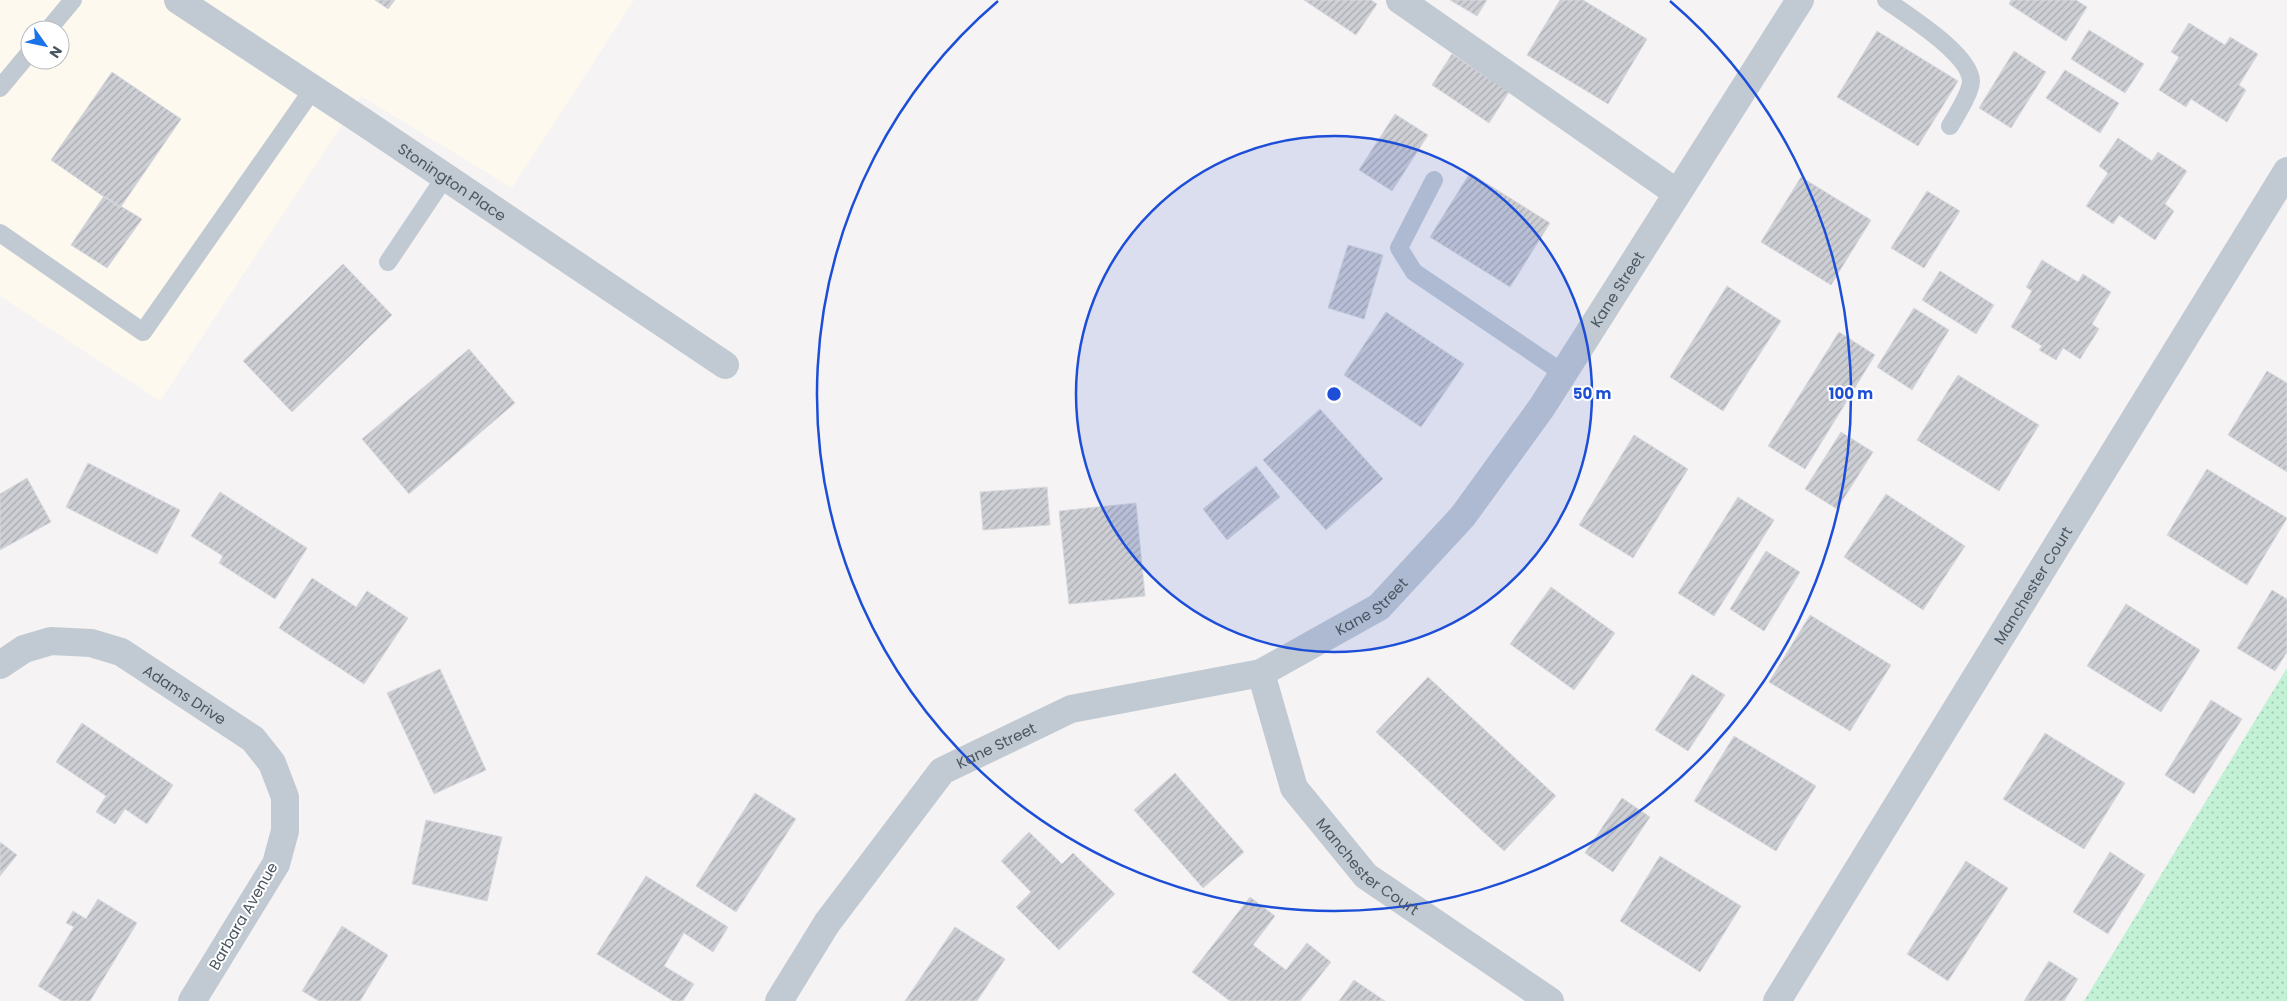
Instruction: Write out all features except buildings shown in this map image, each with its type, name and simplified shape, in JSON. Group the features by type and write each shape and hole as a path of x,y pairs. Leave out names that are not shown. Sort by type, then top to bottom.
{"street":[{"name":"Stonington Place","path":"178,0 445,176 725,365"},
{"path":"1400,0 1677,193"},
{"name":"Kane Street","path":"779,1001 827,923 942,771 1070,709 1261,673 1379,607 1463,516 1542,407 1800,0"},
{"name":"Manchester Court","path":"1777,1001 2287,171"},
{"name":"Adams Drive","path":"0,665 24,649 51,640 90,643 121,652 253,739 272,763 285,797"},
{"name":"Manchester Court","path":"1261,673 1294,788 1366,876 1550,1001"},
{"name":"Barbara Avenue","path":"192,1001 276,864 285,831 285,797"}],"lane":[{"path":"56,20 73,0"},
{"path":"1886,0 1952,49 1969,69 1971,83 1950,126"},
{"path":"0,88 20,64"},
{"path":"0,233 143,332 313,88"},
{"path":"388,262 445,176"},
{"path":"1434,180 1399,248 1414,272 1564,373"}],"shaded area":[{"path":"0,0 634,0 512,188 361,96 160,401 0,296"}],"green space":[{"path":"2287,668 2287,1001 2084,1001"}]}
